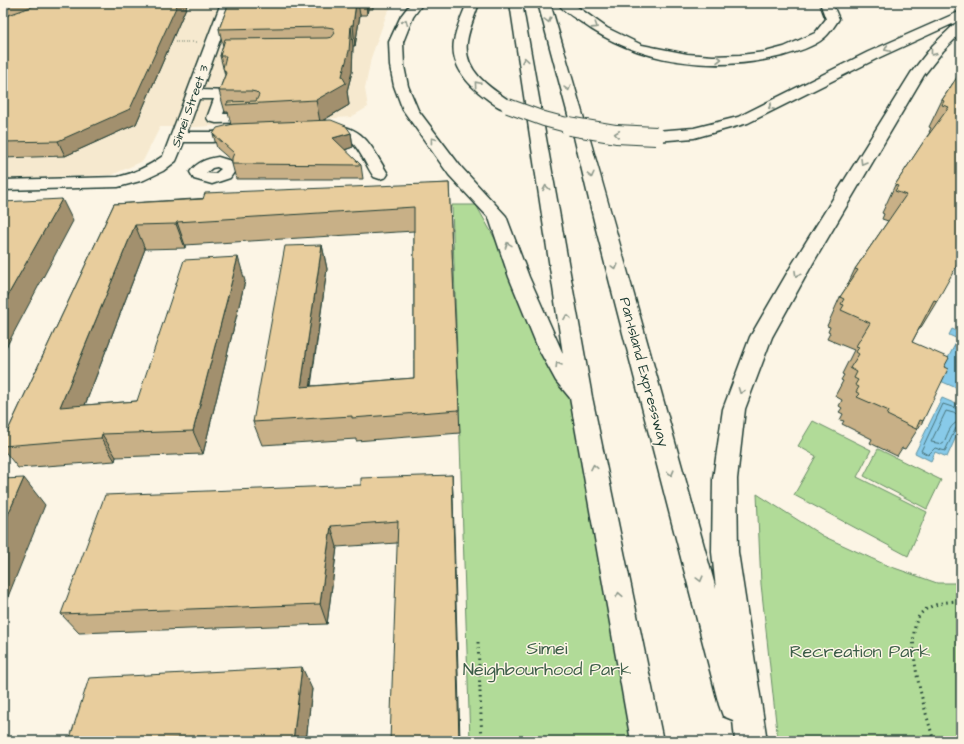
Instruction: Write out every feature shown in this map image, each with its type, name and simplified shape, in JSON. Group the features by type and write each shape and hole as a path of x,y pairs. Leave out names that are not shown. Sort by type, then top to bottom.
{"highway":[{"path":"417,3 407,16 396,42 397,66 401,86 411,110 455,170 497,216 519,277 549,348 564,375 580,396"},
{"path":"473,3 459,47 465,70 482,90 508,106 549,121 598,131 630,135 656,136 694,133 743,120 873,55 961,15"},
{"path":"516,3 580,396 647,741"},
{"name":"Pan-Island Expressway","path":"544,3 582,137 605,229 744,741"},
{"path":"564,3 582,18 603,31 617,39 635,46 667,54 715,60 763,57 784,53 799,47 821,34 833,19 826,3"},
{"path":"751,741 725,552 725,479 734,409 761,337 803,263 918,73 938,48 961,26"}],"street":[{"name":"Simei Street 3","path":"3,185 118,182 138,177 157,168 170,158 208,55 223,32 227,3"},
{"path":"208,55 224,55"},
{"path":"178,137 213,137 237,132 263,124 216,119 214,118 223,94 193,95"},
{"path":"338,115 314,122 355,134 380,174"},
{"path":"209,164 205,153 213,137"}],"path":[{"path":"175,42 202,42"},
{"path":"934,741 917,677 914,651 914,632 919,616 932,606 953,600 961,601"},
{"path":"478,642 482,741"}],"shaded area":[{"path":"3,3 394,3 387,13 371,58 365,89 368,107 351,117 196,127 160,127 143,161 112,175 3,179"}],"green space":[{"name":"Simei Neighbourhood Park","path":"452,205 476,205 516,276 579,397 643,741 470,741"},
{"path":"813,421 871,450 857,477 927,512 908,556 794,495 816,456 798,446"},
{"path":"878,449 941,480 927,509 864,476"},
{"name":"Recreation Park","path":"757,494 823,536 886,565 937,583 961,583 961,741 778,741 761,584"}],"water":[{"path":"952,329 961,333 961,390 929,376 948,358 958,339 949,335"},
{"path":"942,398 961,406 961,426 947,457 935,452 931,461 915,453"}],"building":[{"path":"3,3 42,3 3,4"},
{"path":"42,3 178,3 130,109 58,141 3,142 3,17"},
{"path":"229,3 356,3 353,25 351,25 349,51 342,76 346,83 316,100 226,105 228,102 256,101 259,95 256,92 251,91 219,91 226,73 223,68 226,56 220,56 225,39 327,38 332,37 335,33 333,28 327,27 219,29"},
{"path":"961,71 961,226 959,230 961,230 961,258 937,301 934,300 912,342 949,358 944,367 948,369 923,421 920,420 916,429 887,415 889,411 857,397 860,394 856,392 859,387 855,385 858,380 854,378 857,372 850,368 859,354 856,352 859,347 856,346 870,323 841,310 844,305 841,304 844,299 840,297 858,270 855,269 906,195 895,191 898,186 895,185 924,141 949,107 942,105 944,101 942,100"},
{"path":"331,120 346,126 351,133 333,138 361,165 232,164 234,153 213,134 217,128 233,124"},
{"path":"449,183 459,410 352,418 352,416 253,422 285,246 322,245 301,387 414,378 414,207 177,222 176,224 135,225 60,407 137,401 184,260 238,257 193,431 102,434 101,438 3,446 3,441 114,204 203,199 205,193"},
{"path":"62,199 3,304 3,202"},
{"path":"452,475 459,741 390,741 398,521 331,526 320,604 61,614 105,495 361,485 361,478"},
{"path":"24,478 3,526 3,479"},
{"path":"302,667 293,741 212,741 212,736 140,741 69,741 89,678"}]}
